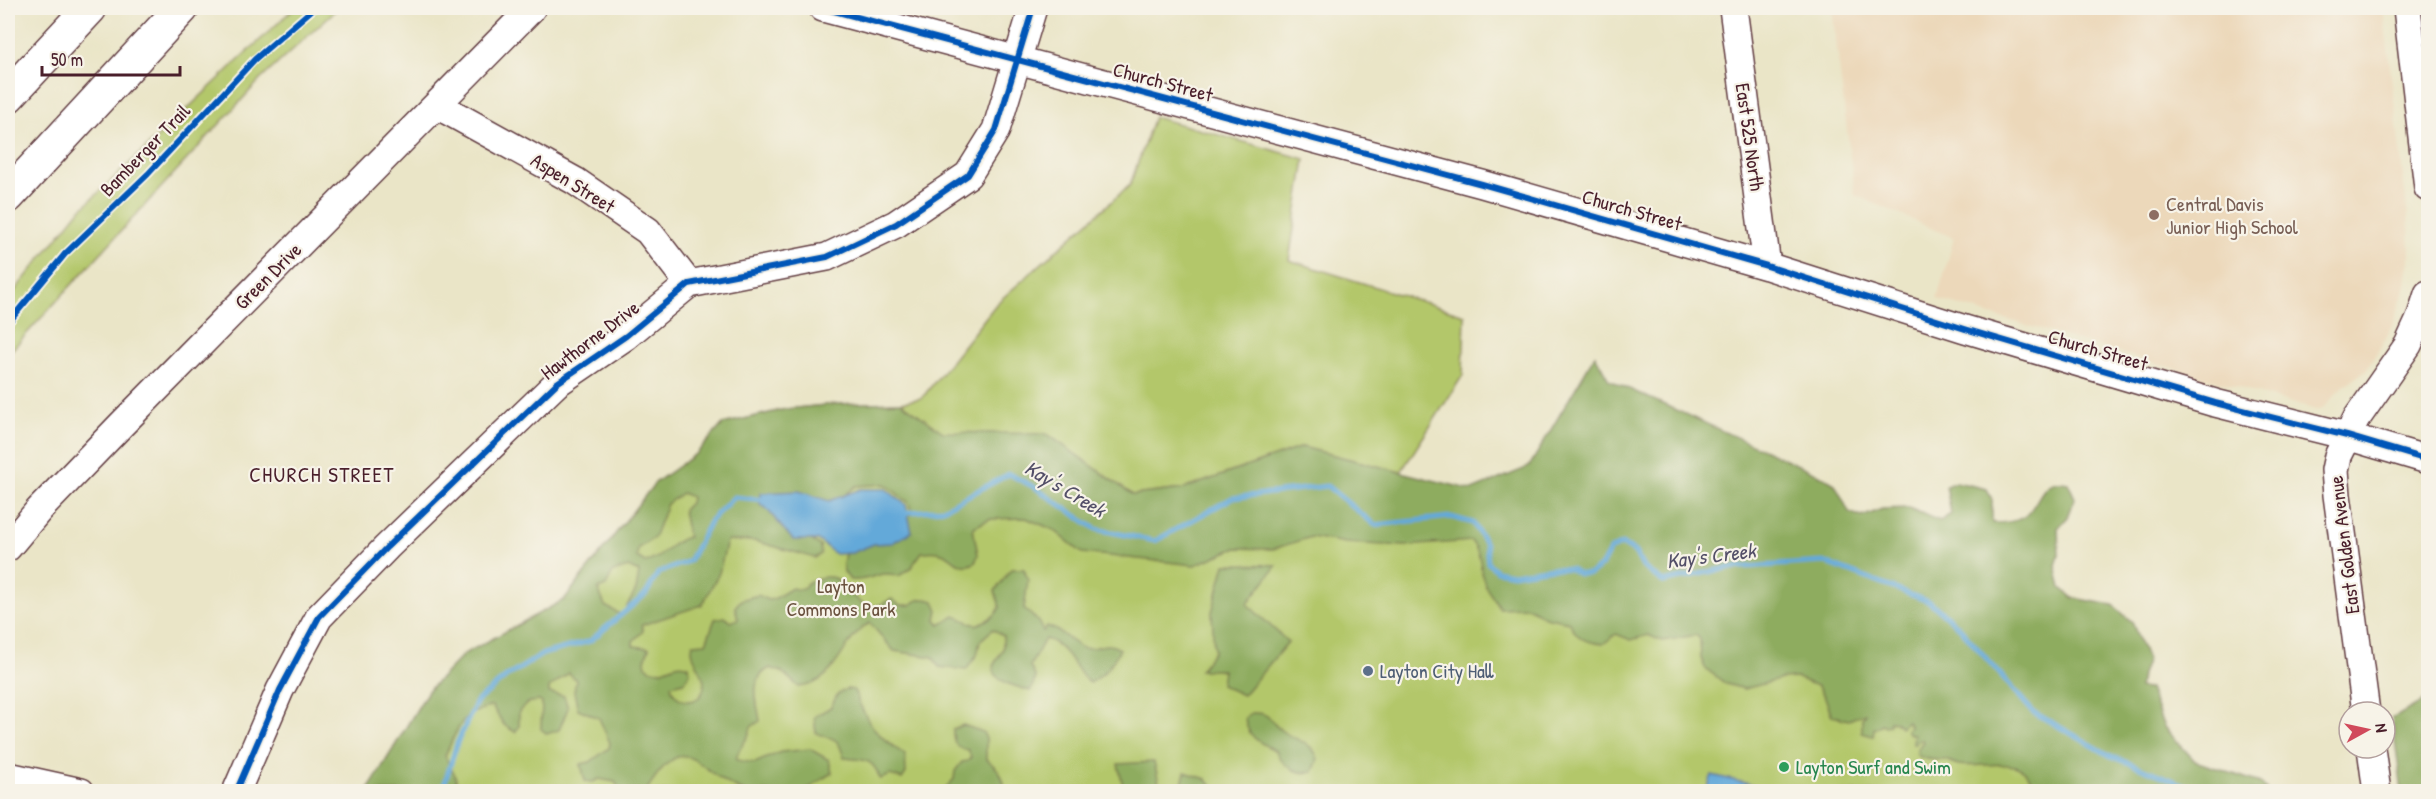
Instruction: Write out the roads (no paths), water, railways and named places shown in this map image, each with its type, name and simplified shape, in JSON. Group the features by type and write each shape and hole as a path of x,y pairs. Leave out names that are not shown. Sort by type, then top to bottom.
{"highway":[{"path":"8,96 90,8"},
{"path":"8,196 182,8"}],"street":[{"name":"Green Drive","path":"8,547 39,510 121,425 532,8"},
{"name":"Church Street","path":"823,8 1482,184 1767,266 1965,329 2216,403 2348,436 2428,460"},
{"name":"Hawthorne Drive","path":"236,792 280,690 319,617 387,547 557,383 626,336 689,284 827,257 896,224 969,175 996,129 1033,8"},
{"name":"East 525 North","path":"1733,8 1767,266"},
{"path":"2407,8 2427,157 2428,188"},
{"name":"Aspen Street","path":"437,105 575,180 648,231 689,284"},
{"name":"East Golden Avenue","path":"2364,700 2335,464 2357,418 2408,345 2421,320 2428,294"},
{"path":"2373,760 2377,792"},
{"path":"8,776 81,792"}],"water":[{"path":"861,489 886,489 906,505 912,532 892,543 874,544 852,553 835,554 818,540 793,540 765,507 760,505 761,493 799,491 829,501"},
{"path":"1712,775 1779,791 1706,791"}],"waterway":[{"name":"Kay's Creek","path":"901,513 943,509 1009,474 1034,487 1096,529 1155,541 1232,498 1327,486 1375,525 1451,517 1473,523 1486,544 1488,563 1497,571 1513,574 1552,568 1570,569 1579,574 1590,574 1602,565 1610,550 1622,544 1635,552 1643,567 1663,582 1727,568 1824,562 1930,602 1960,628 2033,712 2111,756 2203,792"},
{"name":"Kay's Creek","path":"442,792 457,743 477,701 506,677 543,654 590,641 646,594 658,573 689,561 711,520 734,497 765,500"}],"place":[{"name":"Central Davis Junior High School","path":"2154,215"},
{"name":"Layton City Hall","path":"1368,671"},
{"name":"Layton Surf and Swim","path":"1784,767"}],"district":[{"name":"CHURCH STREET","path":"322,475"}],"park label":[{"name":"Layton Commons Park","path":"841,598"}]}
